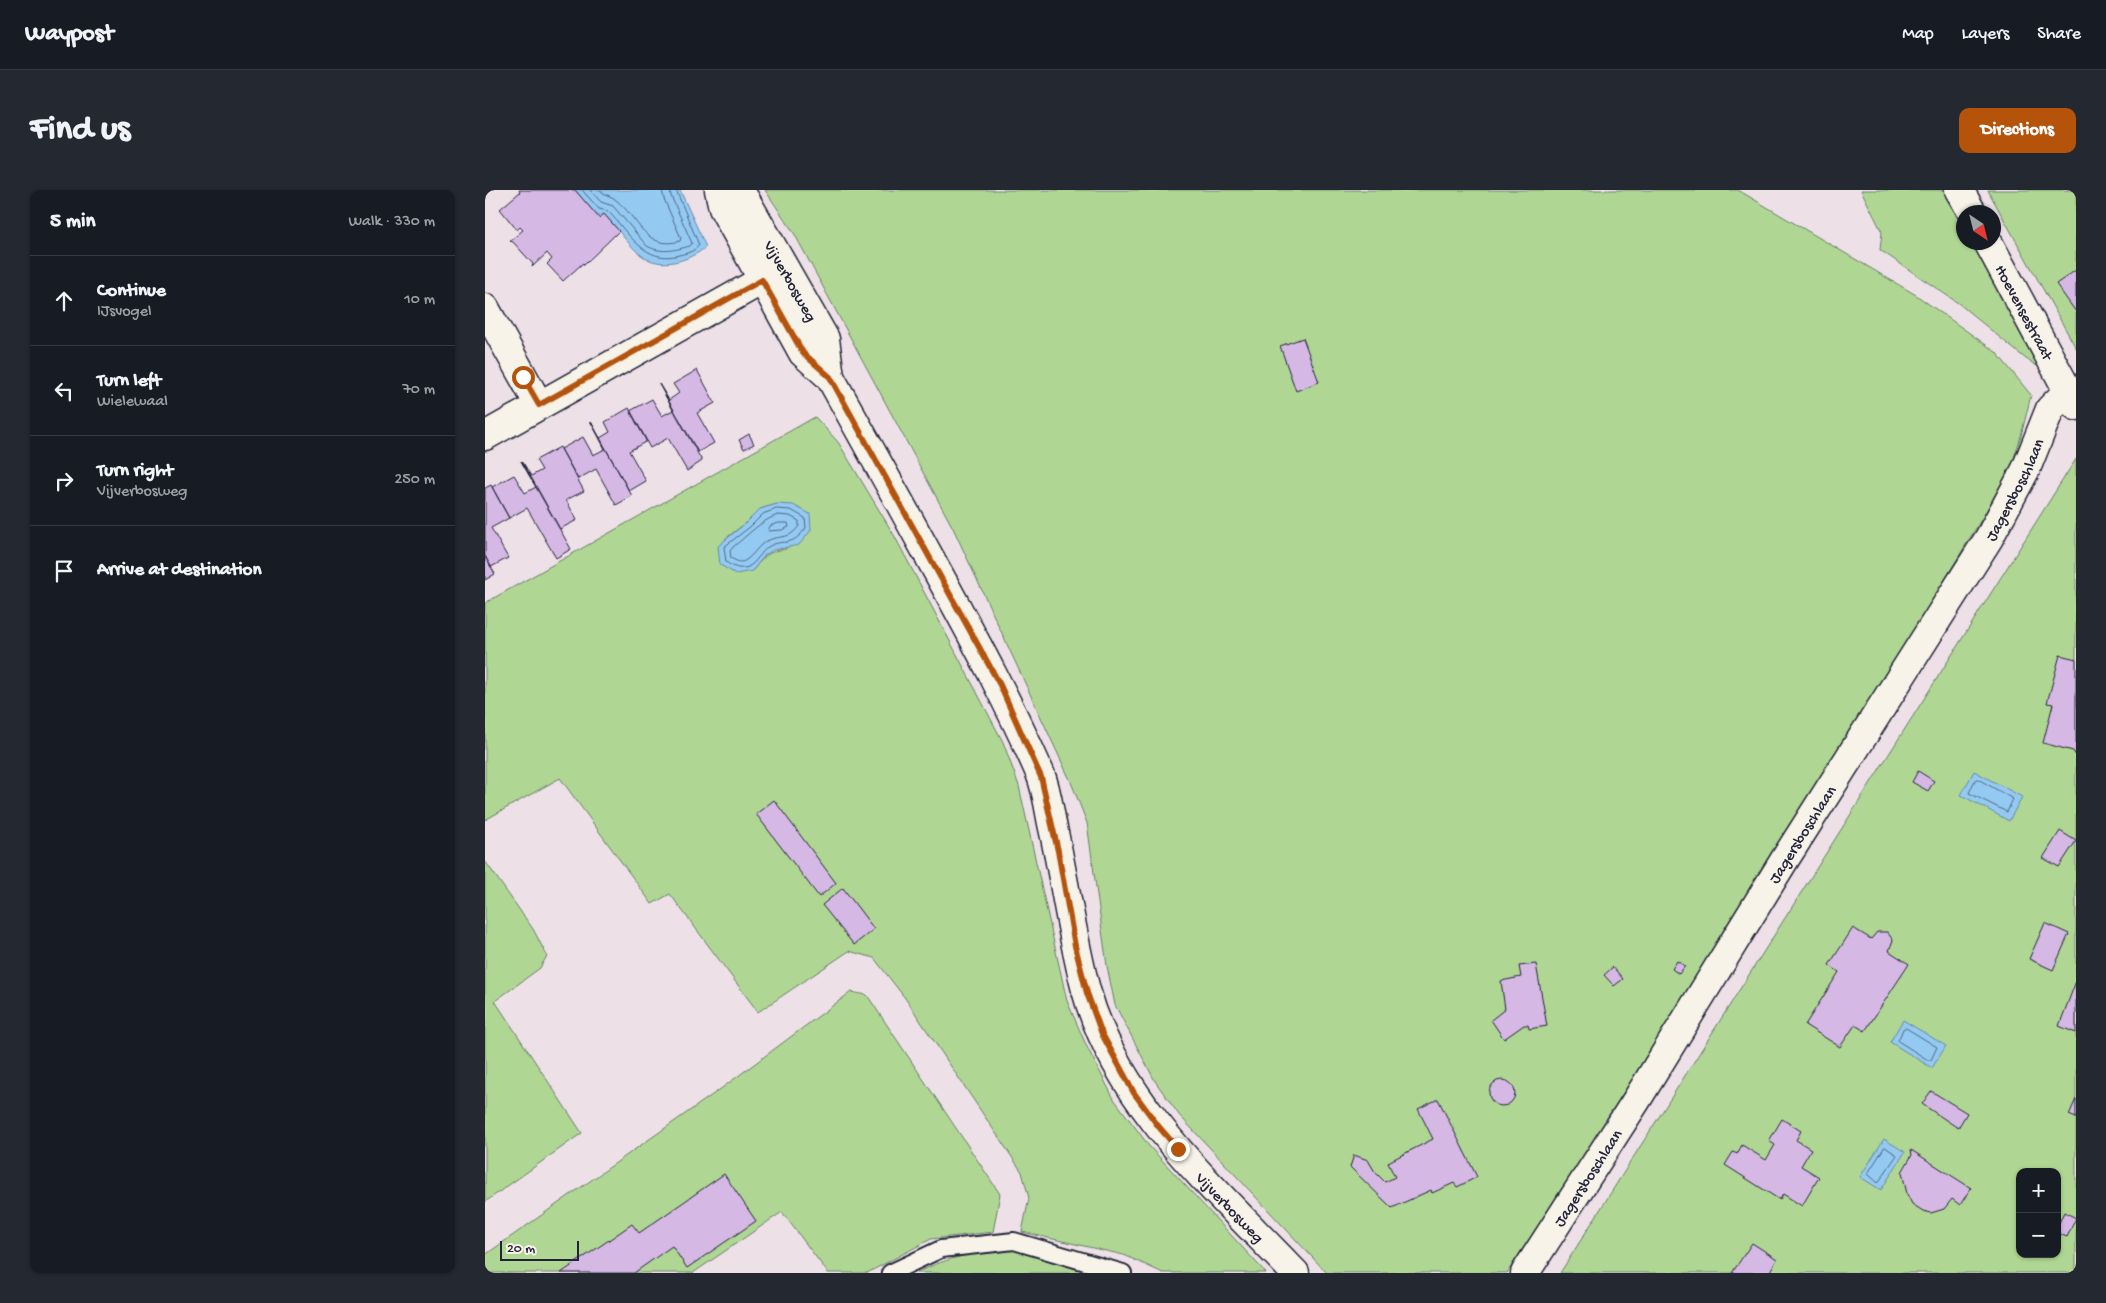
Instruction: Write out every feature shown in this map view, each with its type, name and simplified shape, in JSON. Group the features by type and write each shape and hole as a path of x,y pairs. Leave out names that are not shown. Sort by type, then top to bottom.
{"street":[{"name":"Vijverbosweg","path":"719,190 723,208 825,339 830,377 1000,685 1041,777 1058,851 1075,946 1087,993 1102,1034 1114,1058 1134,1093 1159,1127 1295,1273"},
{"name":"Vijverbosweg","path":"734,190 745,199 773,274"},
{"path":"1959,190 1968,205"},
{"name":"Hoevensestraat","path":"1993,250 2072,399"},
{"path":"485,436 773,274"},
{"path":"485,308 539,405"},
{"name":"Jagersboschlaan","path":"1525,1273 1636,1101 1785,860 1989,538 2027,469 2051,409 2072,399"}],"lane":[{"path":"889,1273 941,1249 1014,1241 1123,1273"}],"green space":[{"path":"765,190 1738,190 1916,295 1996,352 2031,395 2012,464 1984,515 1756,890 1507,1273 1327,1273 1179,1115 1155,1081 1115,1005 1107,966 1087,823 1071,782 953,528 794,233"},
{"path":"1861,190 1951,190 1959,205 1956,205 1956,250 1983,250 2050,374 2026,359 1958,303 1880,250 1882,232"},
{"path":"1988,190 2076,190 2076,348 2001,214 2001,205 1996,205"},
{"path":"815,417 838,442 894,535 1003,742 1019,786 1067,1001 1086,1045 1114,1099 1149,1146 1266,1273 1163,1273 1124,1255 1022,1232 1029,1198 1022,1172 905,998 874,958 849,951 758,1012 670,894 652,904 560,778 485,820 485,603","holes":["777,504 786,549 774,551 766,556 752,571 725,539 760,509"]},
{"path":"2076,459 2076,1273 1560,1273"},
{"path":"485,861 533,929 547,956 540,968 495,1001 582,1133 485,1202"},
{"path":"851,992 867,995 1000,1194 993,1232 931,1239 867,1273 828,1273 782,1212 693,1273 485,1273 485,1255 722,1088"},
{"path":"1014,1250 1114,1273 916,1273 928,1267 964,1256"}],"water":[{"path":"575,190 680,190 706,247 683,260 665,263 649,260 632,246 604,214 599,218"},
{"path":"777,504 793,505 810,514 811,530 799,545 773,550 765,555 752,571 736,574 720,565 718,546 760,509"},
{"path":"1974,771 2022,797 2009,821 1961,795"},
{"path":"1903,1020 1946,1046 1932,1068 1890,1042"},
{"path":"1884,1139 1905,1152 1881,1190 1860,1177"}],"building":[{"path":"519,190 575,190 599,218 604,214 619,231 584,265 583,263 563,281 547,264 552,259 547,253 532,267 533,264 510,241 523,230 520,227 517,230 500,209 520,192"},
{"path":"2076,270 2076,312 2056,284"},
{"path":"1303,338 1319,382 1296,391 1280,346"},
{"path":"697,370 715,403 697,413 714,443 698,452 659,384 669,400 679,393 673,384"},
{"path":"659,384 702,461 687,471 668,438 650,448 630,411 652,399 662,416 673,410"},
{"path":"629,408 647,441 629,451 646,481 629,491 591,422 600,438 610,432 605,422"},
{"path":"591,422 632,496 616,505 596,469 578,479 561,449 583,437 593,455 605,449"},
{"path":"749,434 754,444 744,449 739,440"},
{"path":"560,447 584,491 566,500 577,520 560,529 522,461 531,476 542,470 536,460"},
{"path":"514,475 525,493 536,487 571,549 556,558 527,508 509,518 492,487"},
{"path":"491,485 509,518 491,528 508,558 491,567 485,556 485,488"},
{"path":"485,556 495,574 485,580"},
{"path":"2060,655 2076,659 2076,756 2073,751 2043,743 2053,704 2047,703"},
{"path":"1918,771 1934,781 1928,791 1912,782"},
{"path":"774,800 836,883 819,897 756,814"},
{"path":"2060,831 2076,841 2059,867 2043,858"},
{"path":"843,888 874,929 854,945 822,905"},
{"path":"2045,923 2069,934 2053,970 2029,959"},
{"path":"1853,928 1871,939 1877,932 1887,932 1893,940 1889,951 1909,964 1865,1031 1855,1025 1840,1047 1805,1025 1839,972 1829,965"},
{"path":"1677,961 1685,966 1679,974 1672,969"},
{"path":"1536,964 1547,1026 1529,1029 1528,1025 1524,1025 1504,1039 1491,1020 1505,1009 1501,981 1521,977 1519,966"},
{"path":"1613,967 1623,979 1614,986 1604,975"},
{"path":"2076,981 2076,1033 2059,1026"},
{"path":"1502,1080 1511,1084 1515,1093 1511,1102 1502,1106 1493,1102 1489,1093 1493,1084"},
{"path":"1931,1091 1967,1113 1958,1128 1922,1104"},
{"path":"1438,1099 1477,1177 1457,1187 1454,1183 1432,1193 1431,1190 1392,1208 1350,1167 1354,1155 1368,1160 1375,1172 1385,1182 1395,1177 1388,1163 1390,1161 1433,1139 1418,1109"},
{"path":"2076,1099 2076,1118 2069,1115"},
{"path":"1782,1119 1801,1131 1796,1140 1811,1149 1801,1166 1819,1177 1802,1206 1783,1194 1780,1200 1725,1165 1733,1152 1737,1154 1742,1145 1766,1160 1775,1145 1769,1141"},
{"path":"1911,1150 1971,1188 1960,1205 1952,1199 1944,1209 1931,1213 1923,1211 1912,1204 1907,1194 1902,1172 1912,1155"},
{"path":"724,1174 756,1221 687,1268 672,1246 634,1273 561,1273 632,1224 639,1233"},
{"path":"2064,1212 2076,1218 2067,1237 2061,1235 2061,1218"},
{"path":"1752,1243 1777,1259 1769,1273 1732,1273"}],"route":[{"path":"523,377 539,405 762,280 803,353 830,377 1000,685 1041,777 1058,851 1075,946 1087,993 1102,1034 1134,1093 1178,1149"}]}
